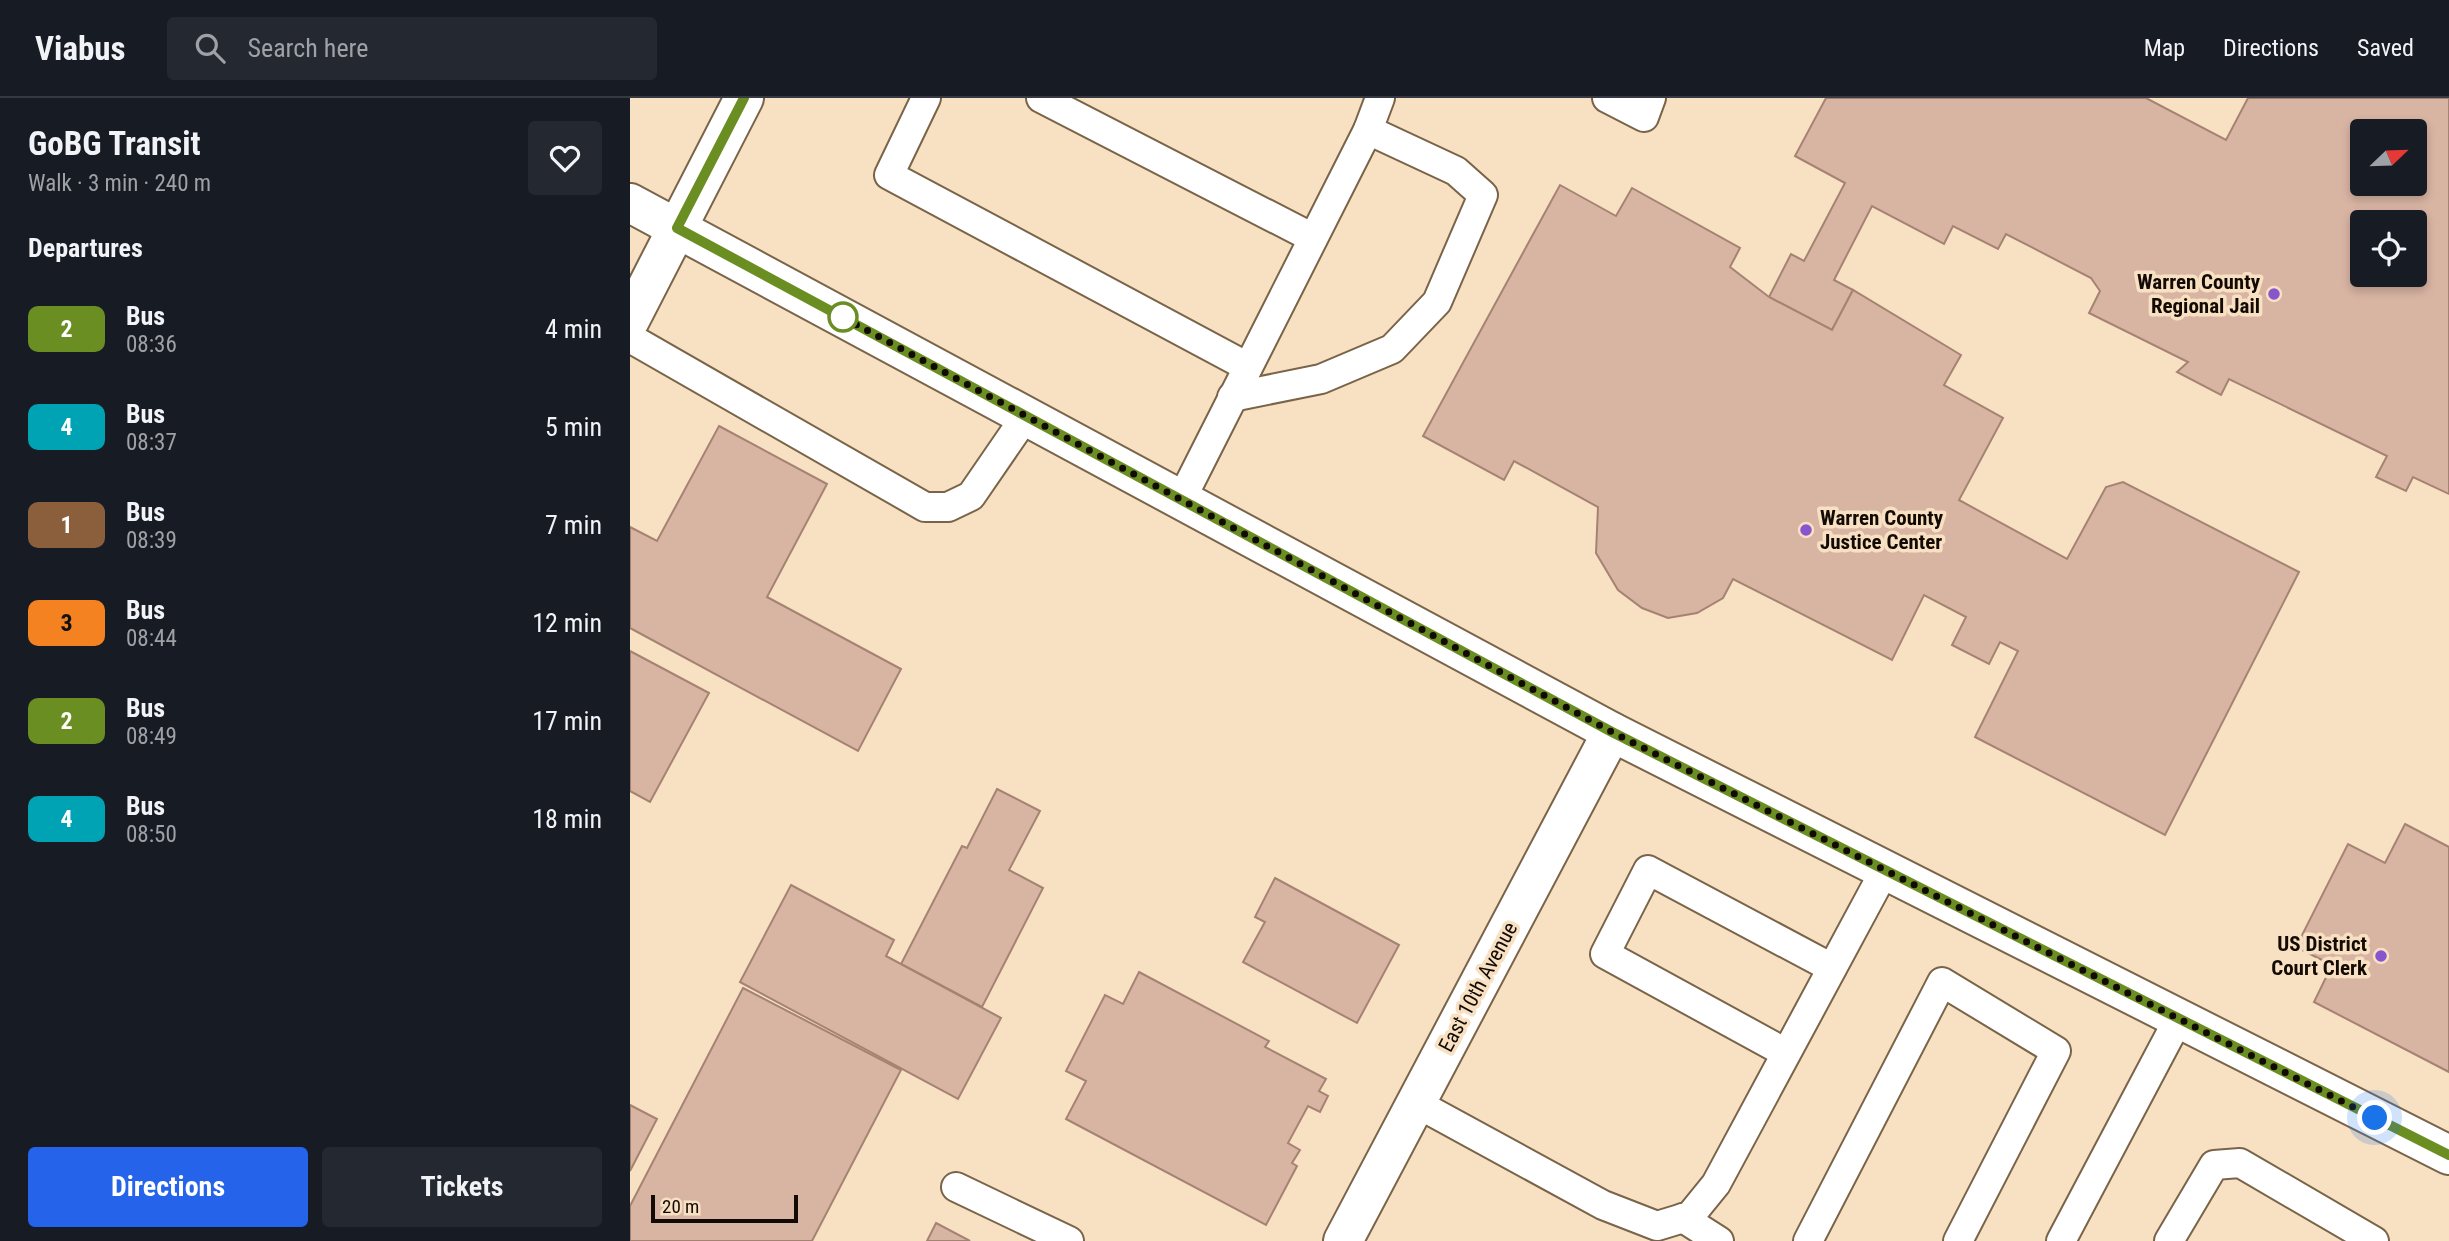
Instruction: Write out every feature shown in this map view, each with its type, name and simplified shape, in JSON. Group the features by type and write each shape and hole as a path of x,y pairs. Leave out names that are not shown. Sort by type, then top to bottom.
{"street":[{"path":"630,320 744,98"},
{"path":"630,203 1612,732 2449,1155"},
{"name":"East 10th Avenue","path":"1343,1241 1612,732"}],"lane":[{"path":"926,98 889,174 1248,367"},
{"path":"1041,98 1313,238"},
{"path":"1607,98 1644,117 1651,98"},
{"path":"1181,500 1313,238 1370,108 1456,171 1483,195 1437,302 1392,349 1321,379 1233,397"},
{"path":"630,338 925,508 948,507 971,496 1026,416"},
{"path":"1786,1053 1605,954 1648,870 1832,968"},
{"path":"1416,1103 1602,1205 1657,1226 1690,1216 1716,1184 1885,870"},
{"path":"1808,1241 1942,982 2056,1051 1958,1241"},
{"path":"2061,1241 2179,1018"},
{"path":"2169,1241 2214,1165 2240,1163 2374,1241"},
{"path":"956,1187 1069,1241"},
{"path":"1683,1218 1719,1241"}],"building":[{"name":"Warren County Regional Jail","path":"1826,98 2146,98 2226,140 2248,98 2449,98 2449,494 2413,477 2406,491 2376,477 2387,456 2229,379 2221,395 2177,372 2188,362 2089,313 2100,291 2091,278 2006,234 1998,249 1953,226 1944,244 1872,206 1834,280 1853,290 1832,330 1769,297 1791,254 1804,261 1845,183 1795,156"},
{"name":"Warren County Justice Center","path":"1560,185 1616,216 1632,188 1740,248 1730,267 1769,297 1832,330 1853,290 1961,355 1944,385 2003,418 1959,500 2067,559 2106,487 2123,482 2299,572 2165,835 1975,737 2018,651 2000,642 1989,664 1952,645 1966,617 1924,595 1892,660 1733,579 1723,598 1697,613 1668,618 1642,608 1618,590 1596,553 1598,507 1514,461 1504,480 1423,436"},
{"path":"719,426 827,484 767,597 901,669 858,751 630,628 630,527 657,541"},
{"path":"630,651 709,693 650,802 630,791"},
{"path":"997,789 1040,811 1009,870 1043,888 982,1007 901,964 962,846 967,848"},
{"name":"US District Court Clerk","path":"2405,824 2449,847 2449,1072 2314,1002 2332,965 2296,947 2348,844 2385,863"},
{"path":"1275,878 1399,945 1357,1023 1243,962 1265,922 1255,917"},
{"path":"791,885 894,940 886,956 1001,1018 958,1099 740,982"},
{"path":"1139,972 1269,1041 1265,1047 1326,1079 1319,1091 1328,1096 1320,1112 1308,1106 1288,1143 1300,1150 1292,1163 1297,1166 1266,1225 1066,1119 1086,1081 1066,1071 1105,995 1123,1004"},
{"path":"743,988 901,1070 812,1241 630,1241 630,1206"},
{"path":"630,1105 657,1119 630,1171"},
{"path":"936,1223 970,1241 927,1241"}],"bus line":[{"name":"2","path":"744,98 677,228 1612,732 2449,1155"}],"place":[{"name":"Warren County Regional Jail","path":"2274,294"},
{"name":"Warren County Justice Center","path":"1806,530"},
{"name":"US District Court Clerk","path":"2381,956"}],"route":[{"path":"843,317 833,312 1612,732 2375,1118"}]}
